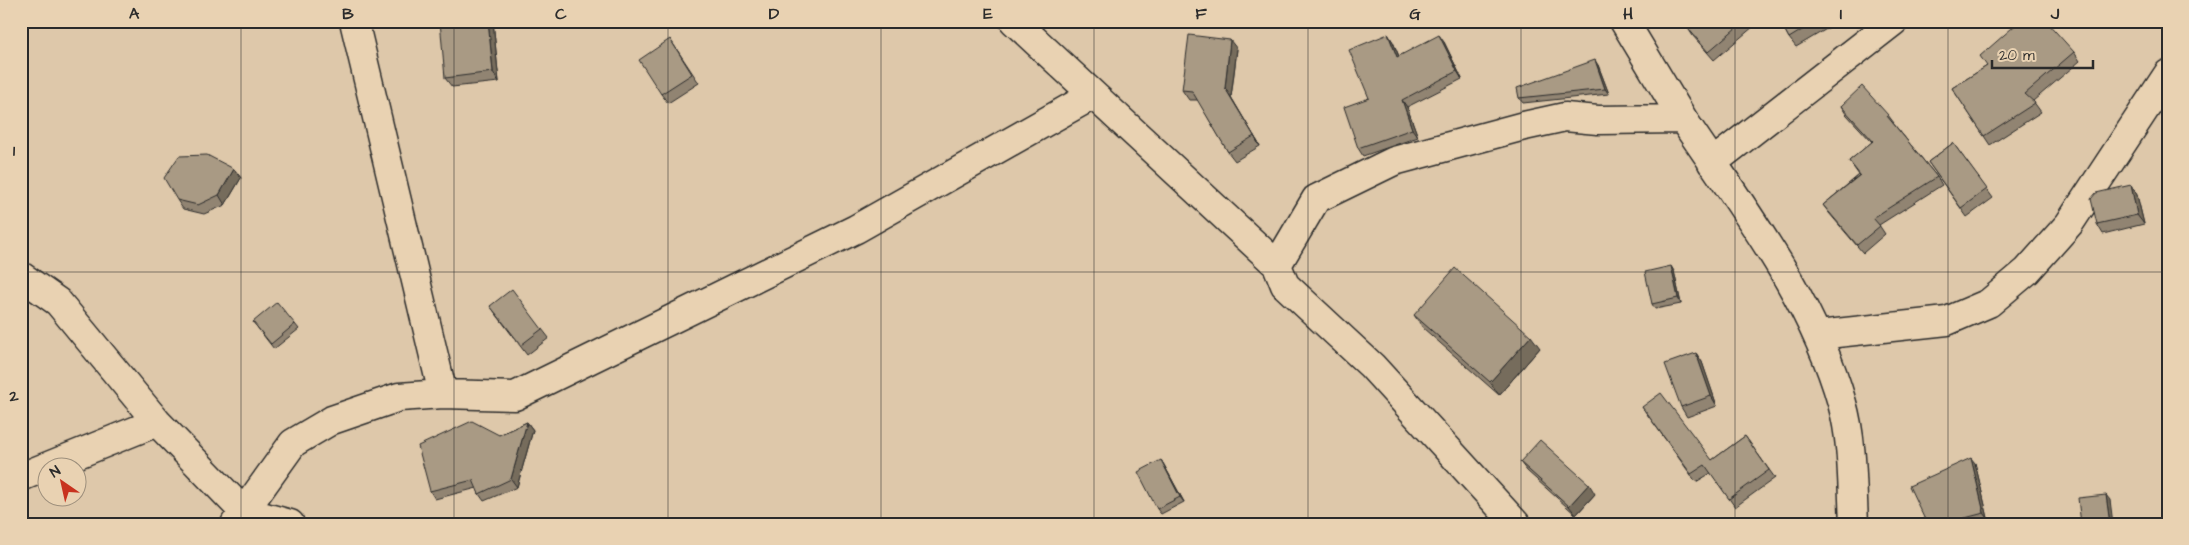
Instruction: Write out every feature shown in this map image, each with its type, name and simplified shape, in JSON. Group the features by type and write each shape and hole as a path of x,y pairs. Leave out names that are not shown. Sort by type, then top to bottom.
{"street":[{"path":"354,21 443,394"},
{"path":"1014,21 1277,265 1285,285 1372,366 1516,524"},
{"path":"1624,21 1683,119 1765,238 1818,335 1843,404 1848,439 1854,524"},
{"path":"1712,163 1894,21"},
{"path":"1818,335 1947,321 1990,303 2027,271 2069,224 2168,74"},
{"path":"239,518 293,443 324,425 399,397 443,394 515,396 856,229 1093,95"},
{"path":"1277,265 1316,200 1394,161 1524,126 1565,117 1598,120 1683,119"},
{"path":"21,276 58,302 239,518 290,524"},
{"path":"21,477 157,422"}],"building":[{"path":"440,21 488,21 493,72 445,78"},
{"path":"1694,21 1744,21 1708,52 1687,27"},
{"path":"1780,21 1817,21 1789,38"},
{"path":"2020,21 2046,21 2074,52 2025,94 2035,103 1984,136 1952,88 1987,66 1980,56"},
{"path":"1388,34 1397,57 1439,35 1457,71 1402,100 1412,129 1358,148 1344,107 1369,98 1349,50"},
{"path":"1189,35 1230,40 1225,88 1254,136 1228,152 1192,91 1182,90"},
{"path":"670,39 692,74 661,94 639,60"},
{"path":"1595,60 1605,89 1519,98 1517,88"},
{"path":"1862,86 1888,115 1937,177 1873,218 1880,226 1857,245 1823,205 1860,175 1849,161 1873,141 1841,106"},
{"path":"1953,143 1987,189 1961,208 1928,162"},
{"path":"207,155 234,169 219,195 198,205 177,200 164,178 179,156"},
{"path":"2131,185 2137,215 2097,224 2091,199 2096,193"},
{"path":"1671,266 1678,298 1652,304 1645,272"},
{"path":"1455,268 1531,336 1490,382 1414,315"},
{"path":"512,289 542,329 521,345 490,306"},
{"path":"277,302 295,324 271,344 253,322"},
{"path":"1696,353 1711,396 1681,407 1665,364"},
{"path":"1661,393 1712,460 1745,436 1769,470 1729,499 1705,465 1691,474 1642,407"},
{"path":"472,421 499,435 527,422 511,479 479,494 473,480 430,491 418,446"},
{"path":"1540,440 1589,484 1569,506 1520,462"},
{"path":"1971,458 1984,513 1942,524 1927,524 1909,486"},
{"path":"1161,460 1180,497 1157,509 1138,472"},
{"path":"2106,495 2110,524 2081,524 2078,498"}]}
